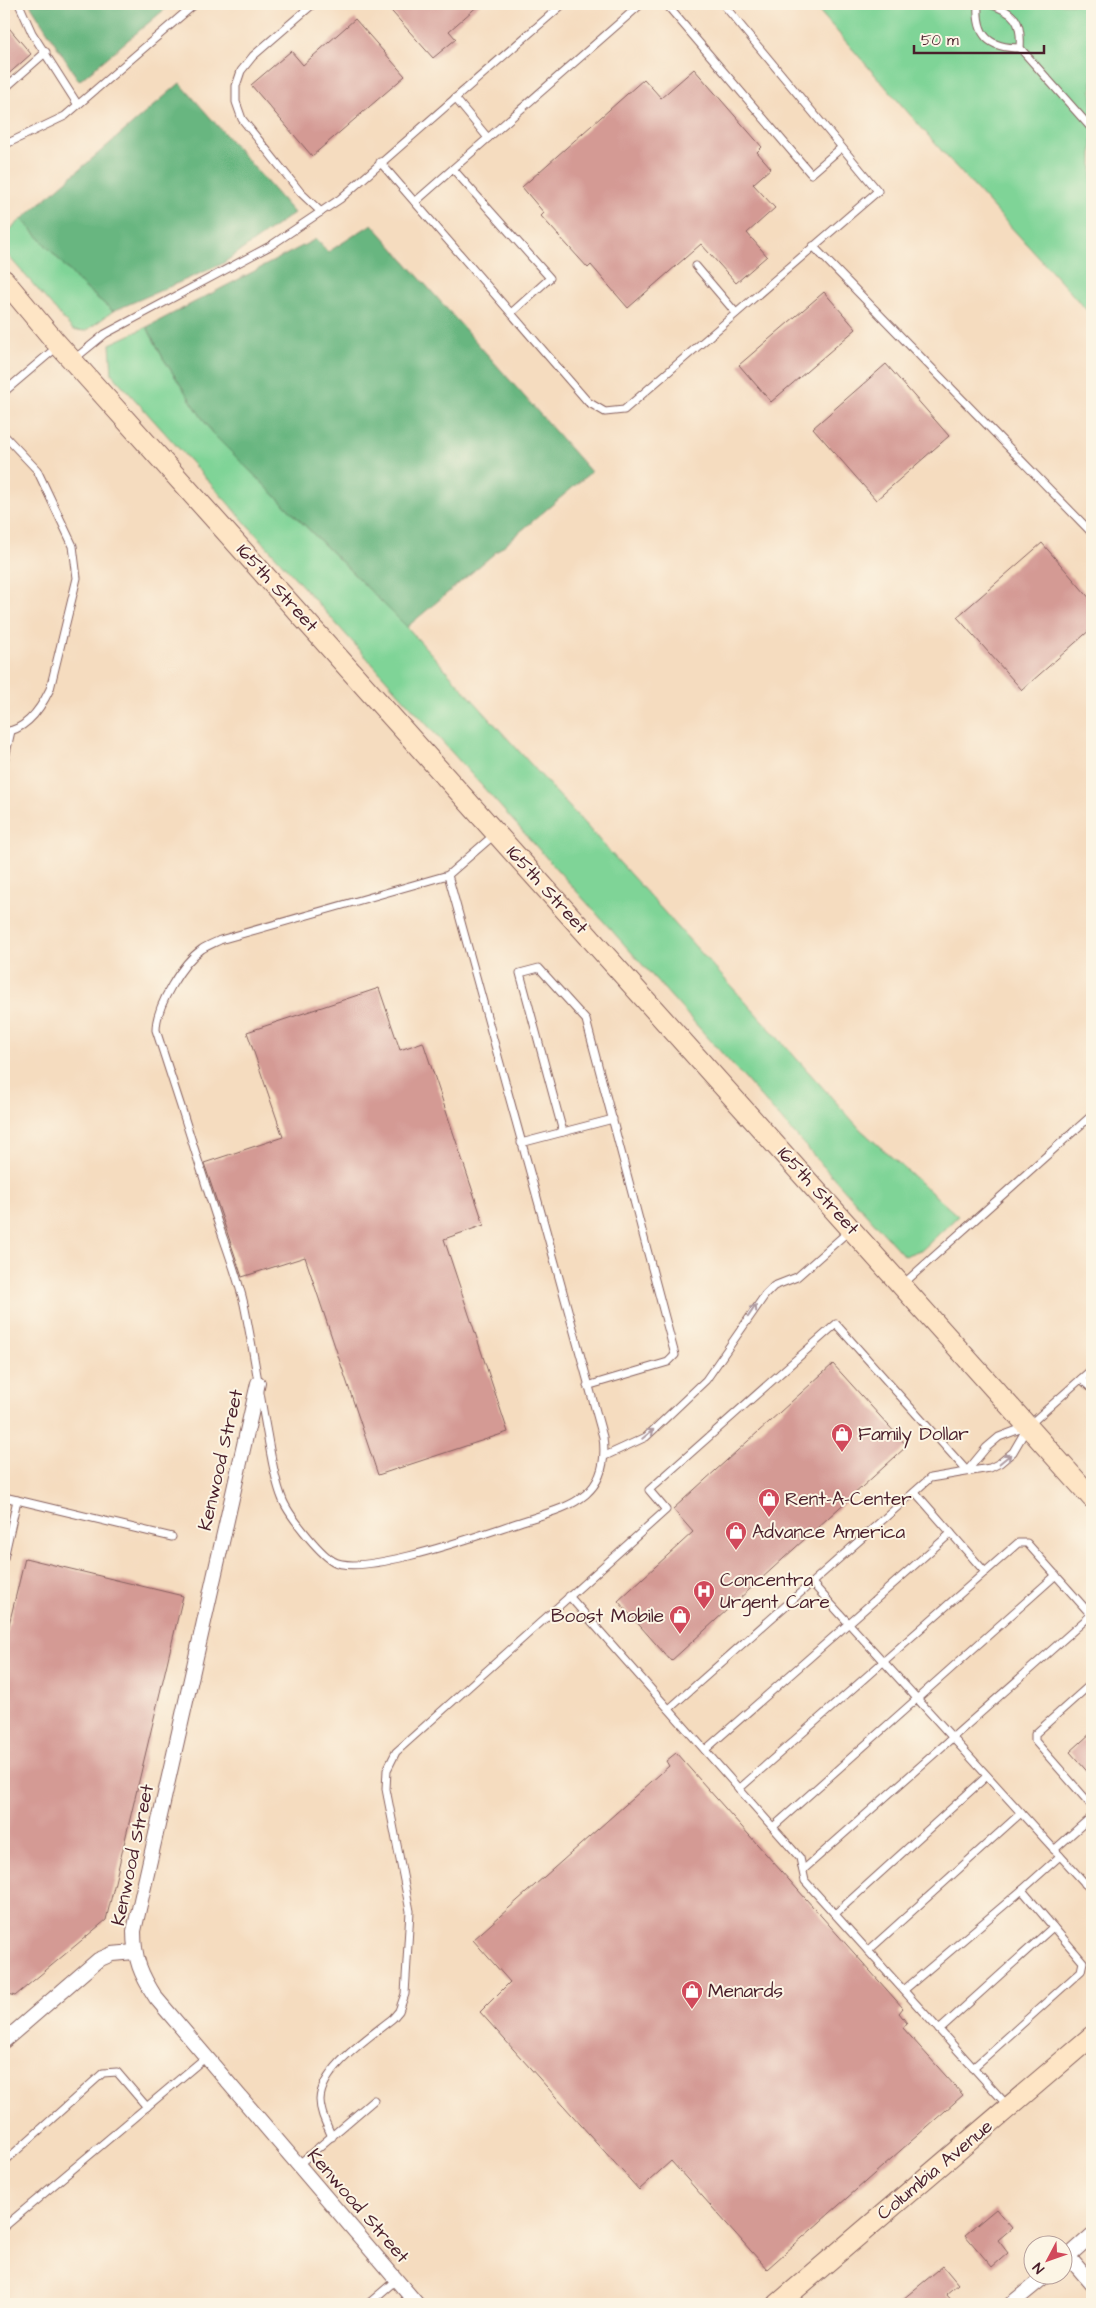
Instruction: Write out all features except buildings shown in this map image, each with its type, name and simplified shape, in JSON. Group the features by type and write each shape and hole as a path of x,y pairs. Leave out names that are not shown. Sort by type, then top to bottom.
{"main road":[{"name":"165th Street","path":"4,280 66,353 1092,1498"},
{"name":"Columbia Avenue","path":"778,2304 1092,2036"}],"street":[{"name":"Kenwood Street","path":"258,1383 134,1931 134,1952 142,1977 156,1998 417,2304"},
{"path":"4,2041 98,1960 112,1954 134,1952"},
{"path":"1074,2251 1092,2235"},
{"path":"1074,2266 1092,2284"},
{"path":"1012,2304 1033,2286"}],"lane":[{"path":"19,4 32,33 46,52 78,105"},
{"path":"4,145 52,123 78,105 195,4"},
{"path":"313,4 253,56 241,71 236,86 236,102 242,119 301,193 321,212"},
{"path":"4,392 66,353 270,246 321,212 340,198 563,4"},
{"path":"415,202 642,4"},
{"path":"666,4 811,174 841,148"},
{"path":"380,162 588,402 605,412 624,410 878,191 723,4"},
{"path":"978,4 980,27 986,39 996,46 1020,48"},
{"path":"990,4 1012,14 1019,24 1020,48 1092,129"},
{"path":"4,89 46,52"},
{"path":"455,98 488,138"},
{"path":"453,169 550,278 511,313"},
{"path":"813,246 1092,533"},
{"path":"696,266 736,313"},
{"path":"4,434 37,470 73,546 78,578 50,689 44,702 33,715 7,732 4,762"},
{"path":"448,875 587,1386 603,1438 605,1456 601,1472 595,1484 585,1495 561,1509 409,1557 351,1565 341,1564 324,1554 290,1514 277,1484 243,1303 156,1030 159,1010 182,969 203,948 220,940 448,875 496,833"},
{"path":"563,1132 520,973 539,968 586,1020 676,1355 668,1362 587,1386"},
{"path":"902,1285 1092,1115"},
{"path":"521,1143 613,1119"},
{"path":"605,1456 646,1437 710,1374 765,1295 774,1286 797,1277 852,1229"},
{"path":"332,2137 320,2100 326,2080 337,2065 393,2018 399,2011 405,1994 410,1911 386,1789 387,1770 396,1752 666,1510 649,1490 836,1324 967,1472"},
{"path":"669,1710 930,1478 990,1468 1000,1464 1013,1452 1028,1426 1092,1370"},
{"path":"1081,1379 1092,1390"},
{"path":"967,1472 986,1448 999,1437 1028,1426"},
{"path":"915,1492 985,1572"},
{"path":"4,1497 172,1537"},
{"path":"4,1558 17,1500"},
{"path":"705,1750 951,1533"},
{"path":"739,1789 1018,1542 1027,1543 1092,1616 952,1736 803,1870"},
{"path":"773,1827 1056,1575"},
{"path":"812,1583 1092,1891"},
{"path":"569,1596 800,1858 805,1881 1009,2108"},
{"path":"1092,1683 1035,1734 1035,1741 1092,1806"},
{"path":"835,1914 987,1776"},
{"path":"868,1951 1021,1813"},
{"path":"904,1990 1022,1890 1092,1816"},
{"path":"1085,1884 1092,1878"},
{"path":"974,2068 1081,1972 1084,1962 1022,1890"},
{"path":"939,2030 1053,1927"},
{"path":"4,2227 206,2058"},
{"path":"4,2162 103,2073 117,2072 147,2107"},
{"path":"298,2165 374,2100"},
{"path":"368,2304 396,2280"}],"green space":[{"path":"30,4 171,4 79,81"},
{"path":"813,4 1092,4 1092,316 948,158"},
{"path":"180,83 294,213 222,264 113,311 83,286 22,219"},
{"path":"22,219 83,286 113,311 86,331 73,330 4,251 4,235"},
{"path":"372,224 591,472 407,627 212,433 163,358 147,327 316,239 328,252"},
{"path":"147,327 163,358 212,433 407,627 861,1130 958,1216 923,1249 904,1256 112,374 110,344"}],"place":[{"name":"Family Dollar","path":"842,1453"},
{"name":"Rent-A-Center","path":"769,1518"},
{"name":"Advance America","path":"736,1551"},
{"name":"Concentra Urgent Care","path":"704,1610"},
{"name":"Boost Mobile","path":"680,1635"},
{"name":"Menards","path":"692,2010"}]}
